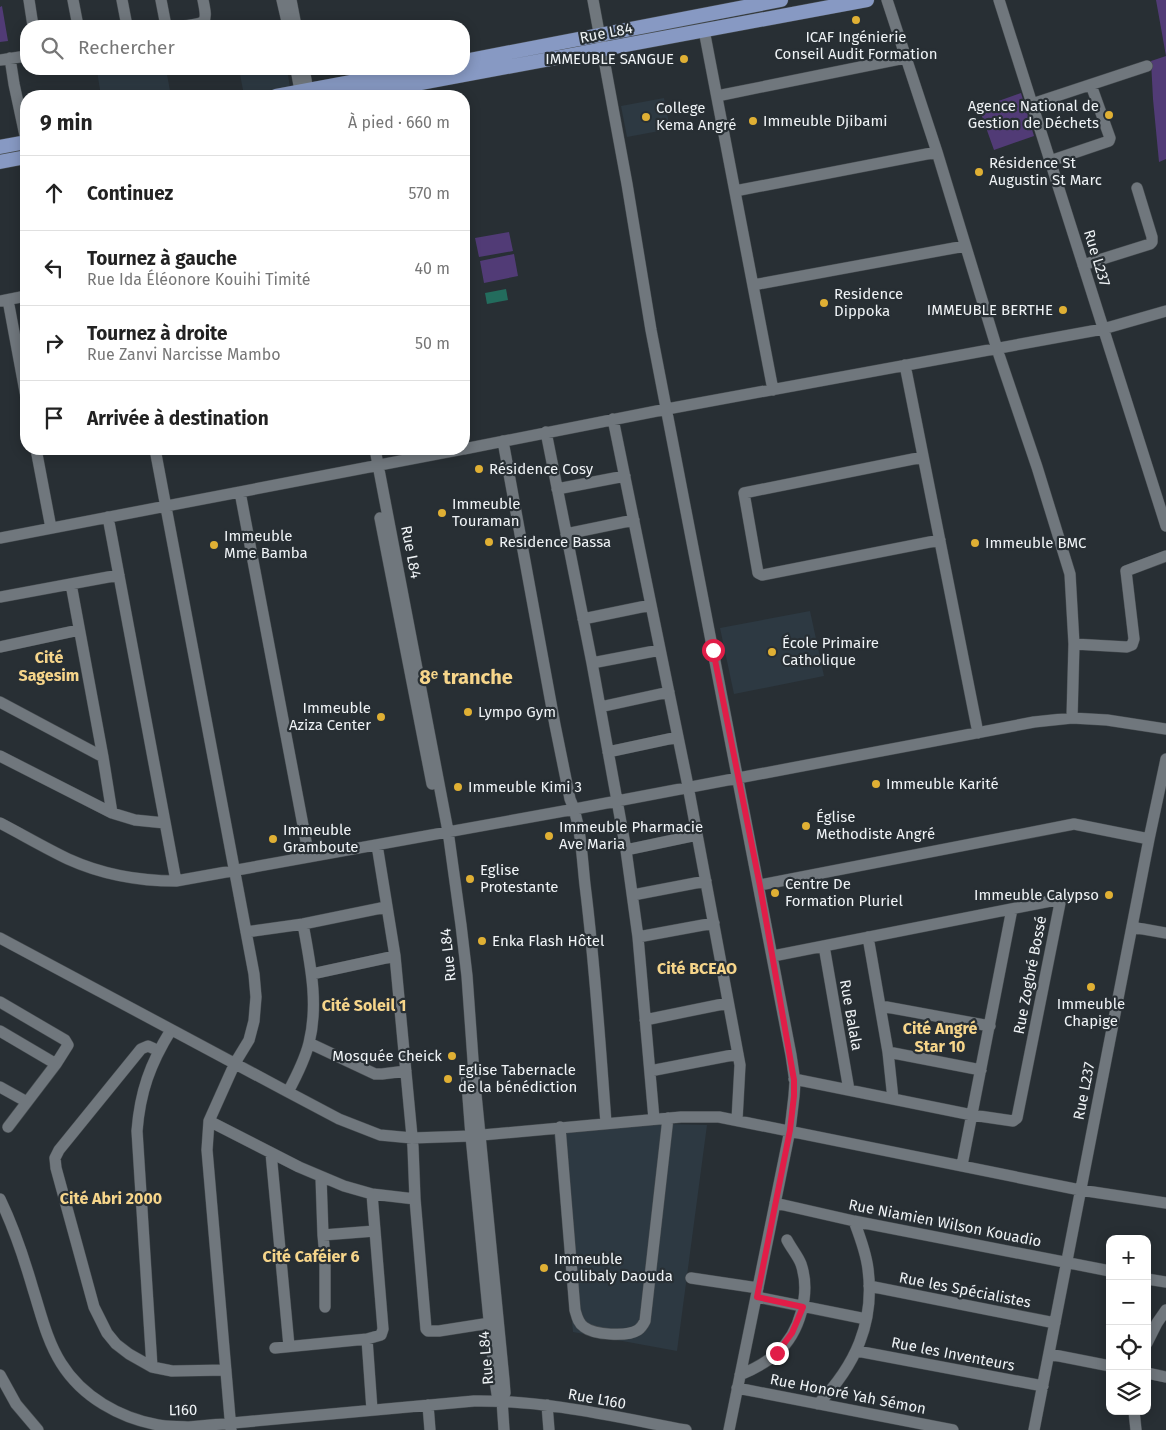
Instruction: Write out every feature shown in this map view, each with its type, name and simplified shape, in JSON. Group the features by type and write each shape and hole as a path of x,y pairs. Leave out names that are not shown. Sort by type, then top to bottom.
{"main road":[{"name":"Rue L84","path":"470,60 781,0"},
{"name":"Rue L84","path":"470,74 867,0"},
{"path":"323,90 393,75"},
{"name":"Rue L84","path":"384,90 466,75"},
{"path":"0,147 20,142"},
{"path":"0,162 20,158"}],"street":[{"path":"28,0 32,20"},
{"path":"73,0 77,20"},
{"path":"122,0 126,20"},
{"path":"161,0 165,20"},
{"path":"203,0 205,20"},
{"path":"282,0 287,20"},
{"path":"291,0 295,20"},
{"path":"593,0 627,184 651,330 760,886 794,1080 790,1130 729,1430"},
{"path":"887,0 937,152 996,349 1037,467 1070,574 1074,644 1072,718"},
{"name":"Rue L237","path":"999,0 1166,526"},
{"path":"704,30 773,390"},
{"path":"20,57 5,59 14,84 20,112"},
{"path":"717,96 905,58"},
{"path":"1032,104 1147,66"},
{"path":"298,75 303,90"},
{"path":"304,75 304,90"},
{"path":"1050,162 1109,141 1110,138 1091,84"},
{"path":"735,191 937,152"},
{"path":"1083,265 1152,242 1137,188"},
{"path":"753,285 965,246"},
{"path":"20,297 4,300 20,371"},
{"path":"470,448 613,419 1103,329 1166,311"},
{"path":"905,365 978,733"},
{"path":"613,419 688,786 740,1065 737,1120"},
{"path":"546,432 592,663 626,850 638,937 654,1119"},
{"path":"502,441 555,725 570,799 575,809 594,955 606,1123"},
{"path":"37,455 51,528"},
{"path":"156,455 233,871 254,974 256,997 254,1021 249,1040 235,1064 209,1121 207,1150 231,1426"},
{"name":"Rue L84","path":"369,455 374,466 466,956 476,1135 490,1323 497,1394 502,1400 505,1393 504,1380 476,1135"},
{"name":"Rue L84","path":"374,466 375,455"},
{"path":"0,538 432,455"},
{"path":"923,457 744,493 758,573 762,575 940,540"},
{"path":"557,489 625,476"},
{"path":"240,492 309,857"},
{"path":"108,517 176,881"},
{"path":"566,534 634,520"},
{"path":"1074,644 1127,647 1132,645 1134,639 1126,570 1166,556"},
{"path":"0,598 119,575"},
{"path":"71,584 112,813"},
{"path":"583,619 651,605"},
{"path":"0,647 79,630"},
{"path":"592,663 660,650"},
{"path":"600,707 669,692"},
{"path":"0,702 103,757"},
{"path":"0,823 69,859 98,870 157,881 176,881 575,809 688,786 1034,722 1072,718 1125,722 1166,729"},
{"path":"608,752 678,738"},
{"path":"0,756 112,813 135,820 165,823"},
{"name":"Rue L237","path":"1034,1430 1166,759"},
{"path":"760,886 1074,824 1149,839"},
{"path":"626,850 697,835"},
{"path":"377,845 395,956 412,1138 426,1329 428,1331 439,1331 490,1323"},
{"path":"633,895 706,881"},
{"name":"Rue Zogbré Bossé","path":"773,956 1056,900 1060,903 1017,1118 1013,1121 1009,1122 794,1080"},
{"path":"246,932 303,924 386,907"},
{"path":"962,1165 1012,909"},
{"path":"638,937 714,923"},
{"path":"288,1092 309,1043 314,1002 312,974 303,924"},
{"path":"1132,927 1166,933"},
{"path":"868,937 881,1006 893,1099"},
{"path":"1,940 339,1119 388,1136 412,1138 476,1135 654,1119 696,1116 718,1117 1080,1190 1166,1203"},
{"name":"Rue Balala","path":"824,946 849,1090"},
{"path":"312,974 395,956"},
{"path":"0,1002 67,1042 67,1048 56,1064 8,1127"},
{"path":"645,1020 728,1003"},
{"path":"881,1006 990,1026"},
{"path":"152,1367 137,1131 140,1099 144,1084 171,1030"},
{"path":"0,1032 56,1064"},
{"path":"309,1043 375,1074 406,1071"},
{"path":"159,1051 148,1046 141,1049 59,1150 55,1161 98,1317 116,1344 152,1367 185,1372 226,1370"},
{"path":"888,1052 981,1070"},
{"path":"650,1071 738,1054"},
{"path":"0,1087 26,1102"},
{"path":"560,1127 575,1310 578,1321 584,1328 597,1332 628,1335 641,1328 645,1321 668,1118"},
{"path":"209,1121 321,1177 372,1194 415,1199"},
{"path":"271,1153 289,1346"},
{"path":"321,1177 325,1257 325,1307"},
{"path":"275,1348 367,1339 381,1335 383,1330 372,1194"},
{"name":"L160","path":"0,1199 22,1250 52,1346 62,1364 82,1389 107,1407 136,1420 160,1425 188,1427 231,1426 372,1410 502,1400"},
{"name":"Rue Niamien Wilson Kouadio","path":"775,1203 854,1221 1106,1270"},
{"path":"818,1404 833,1388 857,1351 866,1318 869,1300 868,1268 865,1251 854,1221"},
{"path":"323,1235 376,1231"},
{"path":"740,1375 762,1364 784,1347 803,1307 805,1293 801,1264 787,1240"},
{"path":"691,1278 758,1292 803,1307 866,1318"},
{"path":"1151,1279 1166,1282"},
{"name":"Rue les Spécialistes","path":"869,1286 1055,1323"},
{"path":"1151,1335 1166,1310"},
{"path":"367,1339 372,1410"},
{"name":"Rue les Inventeurs","path":"857,1351 1043,1386"},
{"path":"1049,1354 1106,1365"},
{"path":"1151,1374 1166,1377"},
{"path":"0,1375 16,1404 38,1430"},
{"name":"Rue Honoré Yah Sémon","path":"737,1388 953,1430"},
{"path":"502,1400 504,1430"},
{"name":"Rue L160","path":"502,1400 547,1405 686,1430"},
{"path":"428,1405 430,1430"},
{"path":"547,1405 549,1430"},
{"path":"1134,1415 1136,1430"}],"shaded area":[{"path":"1156,0 1166,0 1166,56"},
{"path":"2,6 8,41 0,42 0,7"},
{"path":"1166,56 1166,159 1159,162 1151,61"},
{"path":"98,75 167,75 170,90 100,90"},
{"path":"240,75 288,75 290,87 273,90 243,90"},
{"path":"1021,93 1034,136 994,150 979,108"},
{"name":"College Kema Angré","path":"664,98 670,129 627,137 621,106"},
{"path":"509,232 513,251 479,257 475,238"},
{"path":"514,254 518,276 484,283 480,261"},
{"path":"506,289 508,300 487,304 485,293"},
{"name":"École Primaire Catholique","path":"810,611 824,676 734,694 720,628"},
{"path":"665,1124 707,1125 677,1351 573,1332 554,1134"}],"place":[{"name":"ICAF Ingénierie Conseil Audit Formation","path":"856,20"},
{"name":"IMMEUBLE SANGUE","path":"684,59"},
{"name":"Agence National de Gestion de Déchets","path":"1109,115"},
{"name":"College Kema Angré","path":"646,117"},
{"name":"Immeuble Djibami","path":"753,121"},
{"name":"Résidence St Augustin St Marc","path":"979,172"},
{"name":"Residence Dippoka","path":"824,303"},
{"name":"IMMEUBLE BERTHE","path":"1063,310"},
{"name":"Résidence Cosy","path":"479,469"},
{"name":"Immeuble Touraman","path":"442,513"},
{"name":"Residence Bassa","path":"489,542"},
{"name":"Immeuble BMC","path":"975,543"},
{"name":"Immeuble Mme Bamba","path":"214,545"},
{"name":"École Primaire Catholique","path":"772,652"},
{"name":"Lympo Gym","path":"468,712"},
{"name":"Immeuble Aziza Center","path":"381,717"},
{"name":"Immeuble Karité","path":"876,784"},
{"name":"Immeuble Kimi 3","path":"458,787"},
{"name":"Église Methodiste Angré","path":"806,826"},
{"name":"Immeuble Pharmacie Ave Maria","path":"549,836"},
{"name":"Immeuble Gramboute","path":"273,839"},
{"name":"Eglise Protestante","path":"470,879"},
{"name":"Centre De Formation Pluriel","path":"775,893"},
{"name":"Immeuble Calypso","path":"1109,895"},
{"name":"Enka Flash Hôtel","path":"482,941"},
{"name":"Immeuble Chapige","path":"1091,987"},
{"name":"Mosquée Cheick","path":"452,1056"},
{"name":"Eglise Tabernacle de la bénédiction","path":"448,1079"},
{"name":"Immeuble Coulibaly Daouda","path":"544,1268"}],"district":[{"name":"Cité Sagesim","path":"49,666"},
{"name":"8ᵉ tranche","path":"466,677"},
{"name":"Cité BCEAO","path":"697,968"},
{"name":"Cité Soleil 1","path":"364,1005"},
{"name":"Cité Angré Star 10","path":"940,1037"},
{"name":"Cité Abri 2000","path":"111,1198"},
{"name":"Cité Caféier 6","path":"311,1256"}],"route":[{"path":"713,650 760,886 794,1080 790,1130 757,1297 803,1307 792,1333 784,1347 777,1353"}]}
